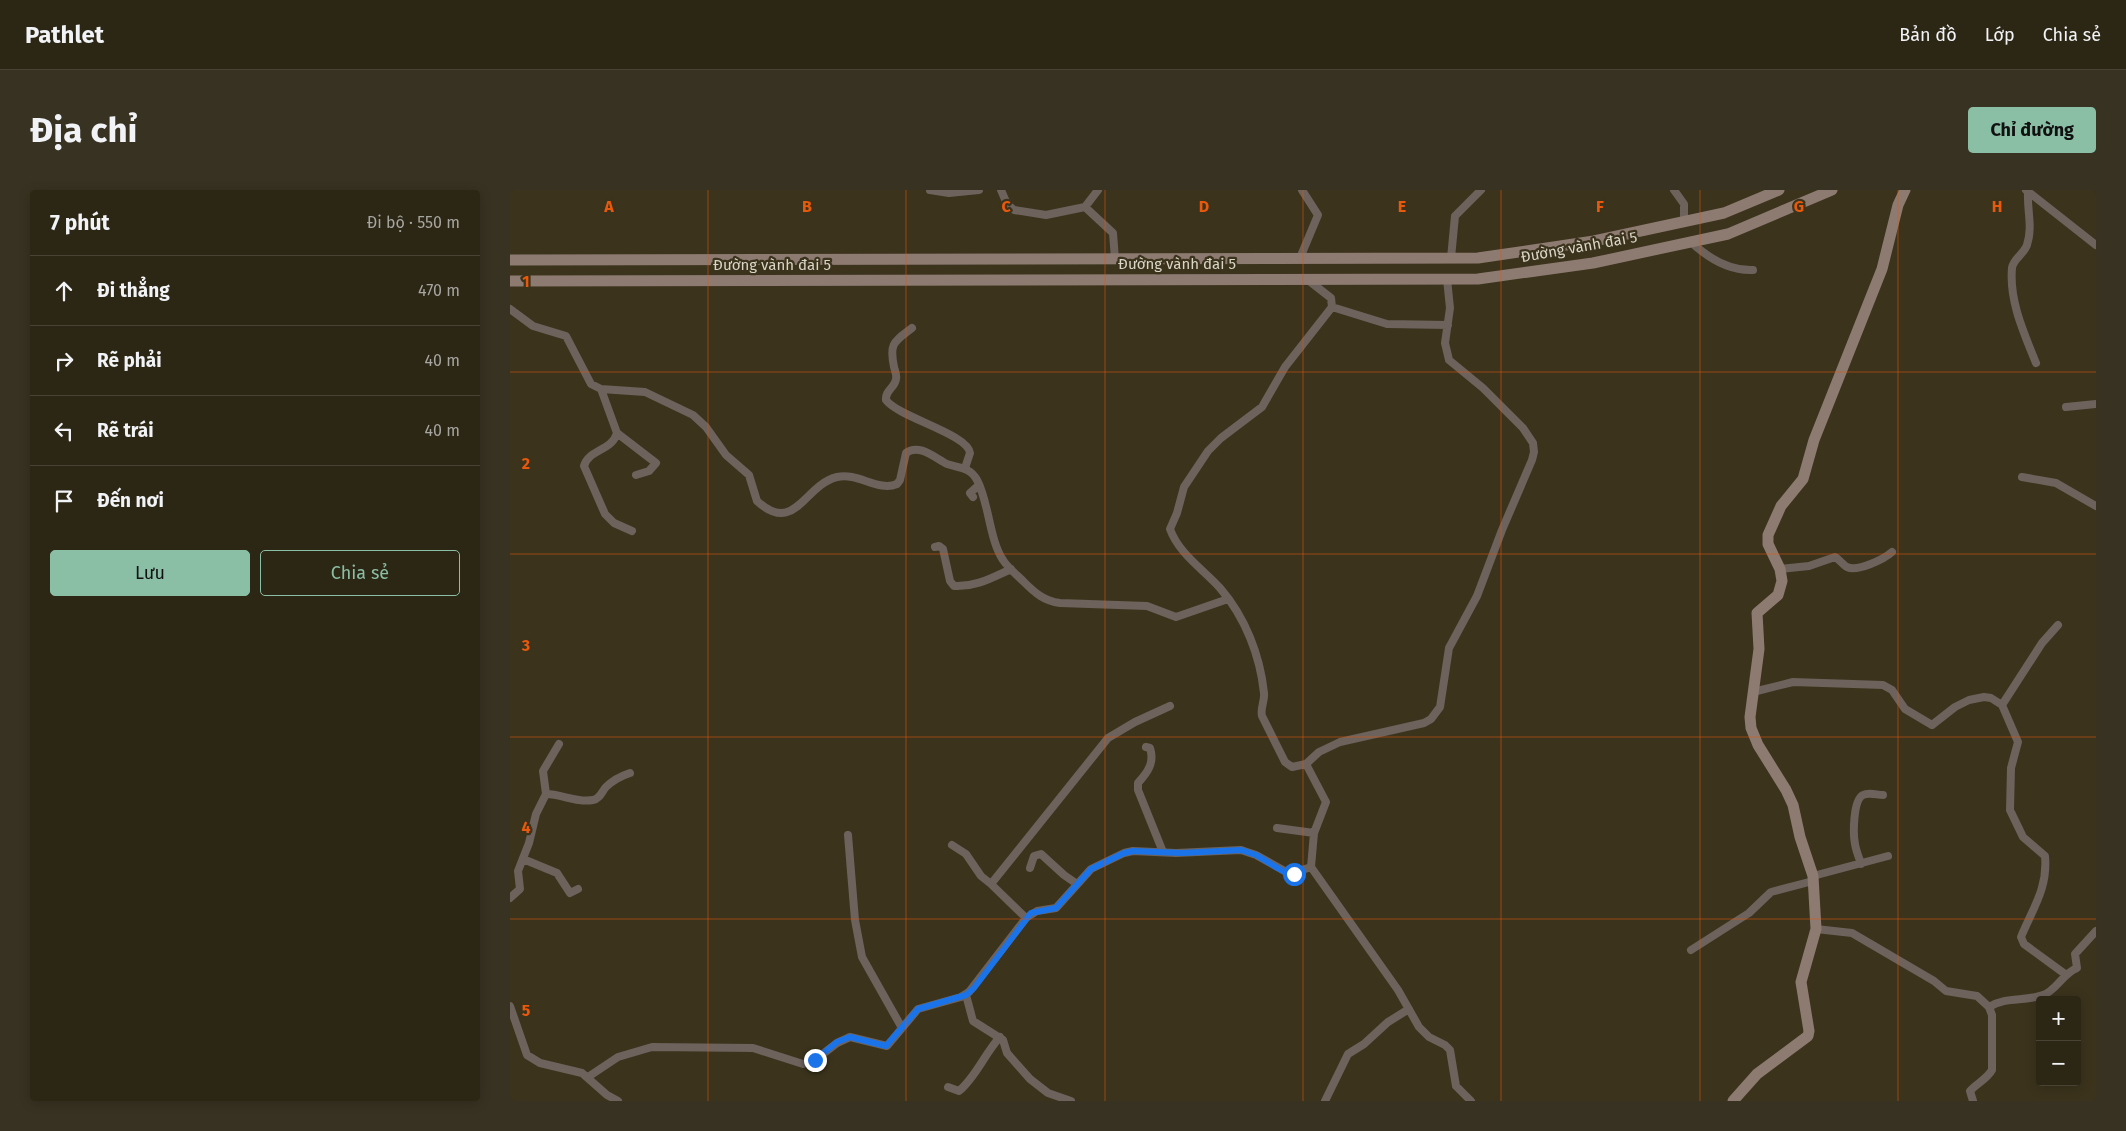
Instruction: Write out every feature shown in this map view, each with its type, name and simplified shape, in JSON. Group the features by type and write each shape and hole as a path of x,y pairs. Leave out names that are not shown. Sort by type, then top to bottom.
{"main road":[{"name":"Đường vành đai 5","path":"510,260 1478,258 1594,241 1724,214 1779,190"},
{"name":"Đường vành đai 5","path":"510,281 1478,279 1593,263 1728,234 1832,190"},
{"path":"1733,1101 1757,1074 1808,1036 1810,1031 1801,982 1816,929 1813,879 1790,798 1754,736 1750,717 1759,649 1757,613 1778,595 1782,581 1780,569 1768,544 1768,535 1781,506 1803,478 1814,440 1882,269 1896,211 1905,190"}],"street":[{"path":"930,190 950,193 979,190"},
{"path":"1001,190 1007,204 1014,210 1046,215 1085,207 1098,190"},
{"path":"1300,258 1318,214 1302,190"},
{"path":"1451,258 1455,216 1481,190"},
{"path":"1674,190 1684,204 1684,222"},
{"path":"2027,191 2096,245"},
{"path":"2027,191 2031,220 2025,248 2013,264 2013,292 2020,322 2036,363"},
{"path":"1085,207 1113,233 1115,259"},
{"path":"1691,242 1699,250 1730,268 1753,270"},
{"path":"1307,279 1331,298 1332,307 1285,367 1262,407 1214,444 1181,493 1177,513 1170,526 1171,533 1193,563 1220,588 1228,599 1255,647 1265,695 1261,711 1262,716 1288,766 1292,767 1306,764 1319,752 1340,742 1424,723 1437,714 1440,707 1449,648 1474,603 1532,460 1534,452 1533,443 1523,428 1483,388 1449,360 1445,342 1450,308 1447,279"},
{"path":"1332,307 1387,324 1448,325"},
{"path":"510,309 532,326 566,336 591,384 601,389 645,392 693,415 706,427 726,455 749,475 756,501 777,514 786,514 824,484 837,477 855,478 884,486 897,484 900,480 903,458 910,450 930,453 949,464 965,468 971,472 979,485 1000,554 1010,569 1040,596 1060,603 1148,606 1176,617 1228,599"},
{"path":"912,328 892,345 891,352 896,377 894,385 888,391 886,400 895,408 923,420 966,445 970,453 965,468"},
{"path":"601,389 617,433 656,463 650,472 636,475"},
{"path":"2066,407 2096,404"},
{"path":"617,433 612,444 589,456 584,466 606,514 614,523 632,530"},
{"path":"2022,477 2056,483 2096,506"},
{"path":"973,497 970,493 979,485"},
{"path":"935,547 939,546 943,549 950,582 954,586 979,584 1010,569"},
{"path":"1780,569 1809,566 1835,557 1848,568 1852,568 1879,562 1892,552"},
{"path":"2002,705 2042,643 2058,624"},
{"path":"1753,692 1793,682 1884,685 1892,690 1905,709 1932,725 1955,707 1969,700 1984,697 1991,698 2002,705 2018,742 2011,768 2010,810 2022,837 2045,856 2046,864 2045,883 2021,937 2024,944 2065,974"},
{"path":"991,884 1108,738 1135,722 1170,706"},
{"path":"510,898 520,889 518,871 524,858 536,814 546,794 543,771 559,744"},
{"path":"1146,746 1152,751 1152,762 1146,774 1138,783 1138,790 1163,852"},
{"path":"1306,764 1326,802 1314,833 1311,867 1398,990 1424,1032 1450,1050 1456,1086 1471,1101"},
{"path":"546,794 572,800 593,800 598,798 606,787 618,778 630,774"},
{"path":"1861,864 1855,844 1854,827 1857,803 1861,796 1866,794 1883,796"},
{"path":"1277,828 1314,833"},
{"path":"848,835 854,920 862,957 902,1028"},
{"path":"952,845 966,854 981,876 1026,918"},
{"path":"588,1078 618,1057 644,1048 660,1046 753,1048 803,1064 815,1060 837,1042 850,1037 886,1046 918,1009 966,995 1026,918 1037,911 1056,908 1091,869 1124,853 1133,851 1182,853 1241,850 1256,855 1290,874 1311,867"},
{"path":"1030,868 1034,856 1041,854 1064,876 1077,884"},
{"path":"1691,950 1749,913 1771,892 1888,856"},
{"path":"524,858 557,873 570,893 578,890"},
{"path":"1816,929 1852,933 1934,981 1946,991 1977,996 1989,1007 1992,1015 1992,1070 1990,1074 1978,1082 1970,1091 1973,1101"},
{"path":"1989,1007 2003,1000 2046,994 2065,974 2076,968 2075,954 2096,931"},
{"path":"966,995 973,1021 1000,1037 1005,1043 1007,1053 1030,1078 1048,1093 1071,1101"},
{"path":"510,1006 527,1055 540,1063 575,1070 588,1078 607,1095 618,1101"},
{"path":"1325,1101 1348,1054 1364,1044 1388,1022 1409,1009"},
{"path":"948,1087 959,1091 966,1086 988,1049 1000,1037"}],"route":[{"path":"815,1060 837,1042 850,1037 883,1047 886,1046 890,1044 918,1009 966,995 974,988 1031,913 1056,908 1091,869 1124,853 1133,851 1182,853 1241,850 1256,855 1286,873 1294,874"}]}
